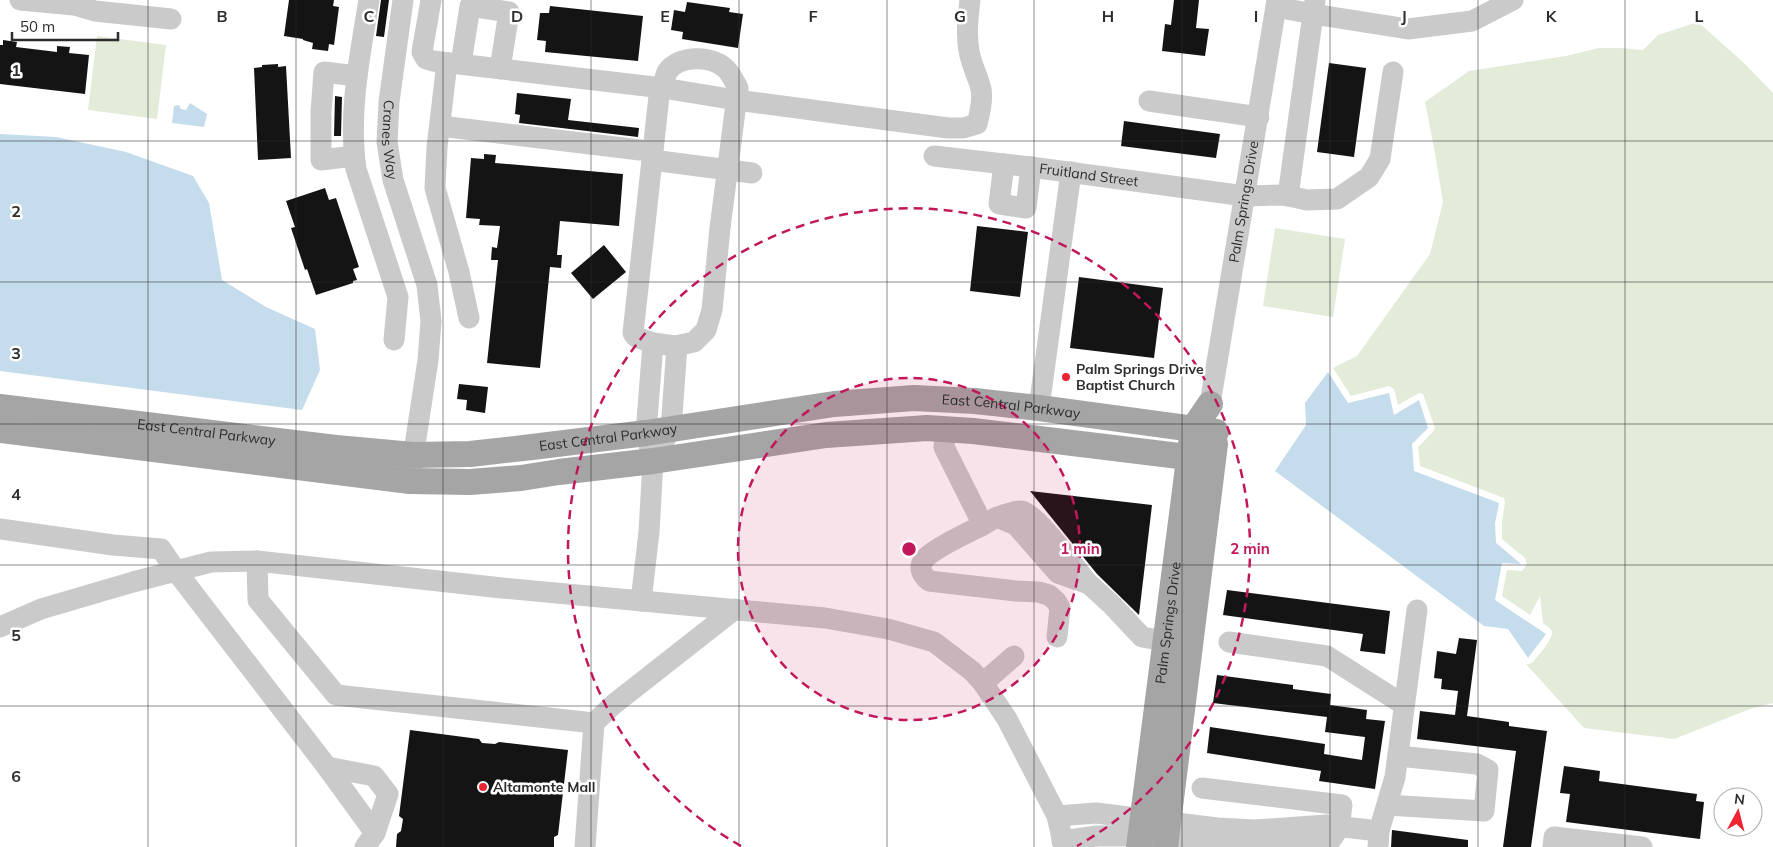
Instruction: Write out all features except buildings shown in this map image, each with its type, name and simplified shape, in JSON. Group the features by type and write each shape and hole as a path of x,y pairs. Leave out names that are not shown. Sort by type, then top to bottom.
{"main road":[{"name":"East Central Parkway","path":"0,406 336,448 414,455 470,454 658,431 834,404 914,398 975,401 1039,408 1204,430"},
{"name":"Palm Springs Drive","path":"1166,836 1200,459 1210,404"},
{"name":"East Central Parkway","path":"0,430 410,481 470,482 521,478 653,461 826,435 927,428 983,432 1200,459"},
{"name":"Palm Springs Drive","path":"1141,834 1165,641 1200,459"}],"street":[{"path":"20,0 74,3 95,11 171,19"},
{"path":"369,0 356,76 353,116 354,156 356,168 398,297 394,340"},
{"name":"Cranes Way","path":"403,0 389,102 387,142 393,180 427,285 432,320 410,481"},
{"path":"431,0 422,52 426,59 662,88 736,100 948,128 963,128 977,124 981,108 981,89 971,64 968,49 967,34 970,0"},
{"path":"1277,4 1314,7 1408,29 1472,21 1513,0"},
{"name":"Palm Springs Drive","path":"1210,404 1277,4"},
{"path":"469,318 459,272 435,188 440,126 454,63 470,6 509,12 500,69"},
{"path":"1288,196 1314,7"},
{"path":"686,60 708,60 718,63 726,68 738,88 736,100 710,317 706,330 694,342 677,346 653,343 636,337 633,333 646,155 668,71 679,62 686,60"},
{"path":"354,156 322,160 321,112 324,72 356,76"},
{"name":"Fruitland Street","path":"934,156 1071,172 1245,196 1288,196 1307,200 1337,199 1369,178 1380,160 1393,72"},
{"path":"1149,101 1259,117"},
{"path":"440,126 646,155 752,173"},
{"path":"1004,164 999,204 1026,208 1031,167"},
{"path":"1039,408 1071,172"},
{"path":"394,285 423,276"},
{"path":"653,343 658,431"},
{"path":"641,601 649,532 653,461 677,346"},
{"path":"946,429 944,447 998,518 1016,525 1058,573 1077,579 1112,605 1142,638 1165,641"},
{"path":"998,518 930,554 922,562 923,577 929,581 1038,592 1049,595 1060,608 1057,637"},
{"path":"0,530 161,549 327,767 370,840"},
{"path":"257,561 258,600 336,695 594,723"},
{"path":"0,627 41,609 85,595 211,562 257,561 502,588 825,618 888,629 934,642 972,671 984,684 1008,719 1058,816 1063,844 1097,836 1141,834 1271,845 1330,841 1339,828 1342,805 1202,788"},
{"path":"585,847 594,723 614,704 735,609"},
{"path":"1339,828 1379,839 1395,777 1417,610"},
{"path":"1229,642 1327,656 1404,705"},
{"path":"984,684 1014,656"},
{"path":"1387,805 1484,811 1488,770 1477,764 1398,756"},
{"path":"327,767 374,776 388,794 370,840"},
{"path":"1058,816 1096,813 1141,834"},
{"path":"1553,847 1554,837 1642,847"}],"green space":[{"path":"1698,22 1744,63 1773,93 1773,703 1750,709 1674,739 1584,728 1526,664 1533,662 1545,647 1552,634 1552,631 1543,623 1540,596 1530,615 1502,596 1507,570 1522,571 1527,564 1525,558 1502,539 1504,498 1420,466 1418,447 1435,428 1423,394 1419,393 1398,405 1394,389 1389,386 1351,396 1333,368 1357,356 1430,254 1443,202 1425,102 1469,71 1566,56 1599,48 1643,50 1658,35"},
{"path":"97,36 166,45 157,119 88,110"},
{"path":"1275,228 1345,239 1333,317 1263,306"}],"water":[{"path":"190,103 207,114 204,127 172,123 174,106 179,105 181,109 186,110"},
{"path":"0,134 56,137 126,152 193,176 209,203 222,280 266,307 315,329 320,370 302,410 0,371"},
{"path":"1328,372 1348,403 1389,393 1394,415 1419,400 1428,428 1412,444 1414,471 1499,503 1495,523 1496,543 1521,564 1502,563 1495,600 1546,634 1528,658 1508,629 1484,626 1275,471 1306,425 1305,403"}],"place":[{"name":"Palm Springs Drive Baptist Church","path":"1066,377"},
{"name":"Altamonte Mall","path":"483,787"}]}
